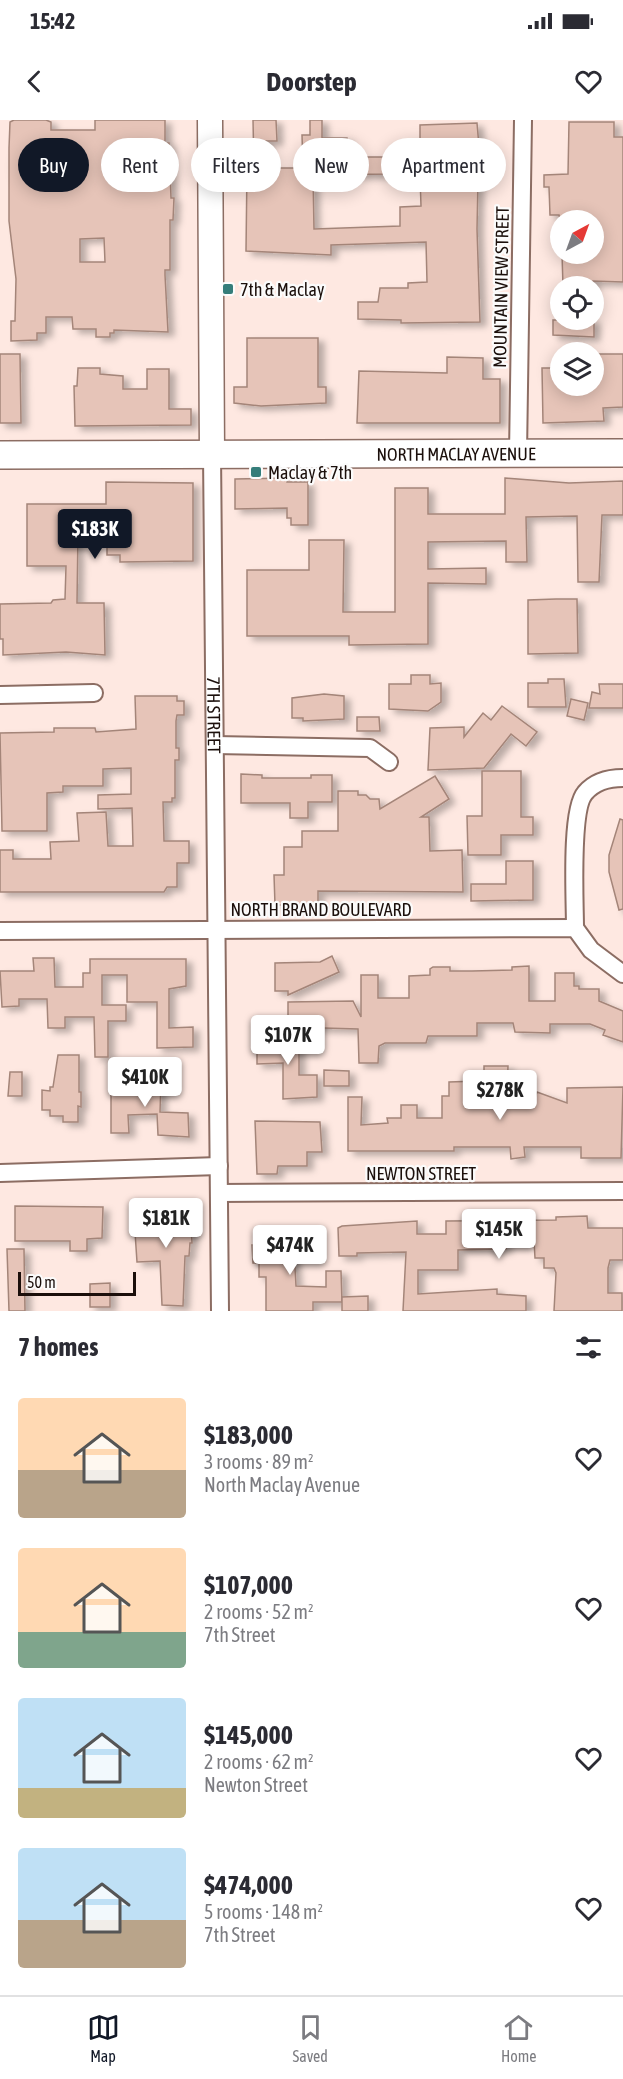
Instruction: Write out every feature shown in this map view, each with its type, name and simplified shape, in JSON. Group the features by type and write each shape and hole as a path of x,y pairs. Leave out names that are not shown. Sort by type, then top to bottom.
{"main road":[{"name":"NORTH MACLAY AVENUE","path":"0,455 623,453"}],"street":[{"name":"7TH STREET","path":"210,120 220,1311"},
{"name":"MOUNTAIN VIEW STREET","path":"518,454 523,120"},
{"path":"0,695 94,693"},
{"path":"215,745 370,748 389,762"},
{"path":"623,778 606,778 584,793 576,816 575,928 591,950 623,974"},
{"name":"NORTH BRAND BOULEVARD","path":"0,930 575,928"},
{"path":"0,1173 219,1166"},
{"name":"NEWTON STREET","path":"219,1194 623,1191"}],"building":[{"path":"14,120 46,120 51,122 51,130 95,130 95,120 165,120 165,138 101,138 101,192 171,192 171,198 174,198 173,220 170,220 170,270 165,270 168,332 114,330 114,333 110,333 110,337 96,337 96,329 73,329 72,317 46,317 46,333 37,333 37,340 11,341 11,321 15,321 16,279 9,221 10,122","holes":["104,238 105,262 80,262 80,239"]},
{"path":"253,120 276,120 277,138 253,138"},
{"path":"310,120 322,120 322,138 302,138 302,135 310,135"},
{"path":"569,122 614,122 614,137 623,137 623,282 604,281 604,276 563,276 562,264 604,264 604,210 550,210 550,215 549,187 544,187 544,175 568,174"},
{"path":"477,123 478,138 420,138 420,125"},
{"path":"369,157 381,157 381,174 369,174"},
{"path":"281,168 293,168 293,192 313,192 314,229 400,226 400,207 421,206 421,192 478,192 480,322 401,323 401,320 358,319 358,302 378,302 380,288 408,288 408,283 427,282 426,242 331,245 331,255 246,251 247,192 281,192"},
{"path":"553,330 594,330 594,337 553,335"},
{"path":"247,338 318,338 318,387 326,387 326,403 261,406 234,403 234,387 247,387"},
{"path":"0,354 20,354 21,423 0,423"},
{"path":"604,354 623,354 623,407 603,408 604,421 543,423 542,368 550,368 550,396 604,396"},
{"path":"447,357 483,358 483,379 500,379 500,423 357,423 359,371 447,373"},
{"path":"78,368 100,368 100,374 123,376 123,389 147,389 147,369 169,369 169,409 191,409 191,425 75,426 74,386 77,386"},
{"path":"287,478 287,482 308,482 308,525 291,525 291,518 287,518 287,508 235,509 235,479"},
{"path":"505,478 569,483 623,481 623,515 602,515 599,582 578,582 577,516 526,517 527,562 506,562 506,541 428,542 428,569 486,568 486,584 428,583 428,644 349,645 349,636 247,636 247,570 309,570 309,540 344,540 343,612 395,612 395,488 428,488 428,514 505,514"},
{"path":"106,482 193,483 193,561 120,562 120,555 107,555 107,533 78,532 77,603 104,603 105,655 66,652 3,655 3,639 0,639 0,604 51,603 53,600 65,599 66,566 27,566 27,504 106,504"},
{"path":"577,599 578,653 528,654 528,600"},
{"path":"411,675 430,675 430,684 441,683 441,702 428,711 389,709 389,684 411,684"},
{"path":"548,679 564,679 566,707 528,707 528,683 548,683"},
{"path":"599,684 623,684 623,708 589,708 592,692 600,694"},
{"path":"324,694 344,696 344,719 303,721 303,718 292,718 292,698"},
{"path":"135,696 177,696 177,701 184,701 184,715 177,715 176,721 176,748 179,748 179,760 175,760 175,798 172,798 172,802 163,802 164,841 189,841 189,863 177,863 177,887 167,887 164,892 0,892 0,850 13,850 13,859 51,859 50,842 79,841 77,813 106,812 108,846 133,846 132,808 98,809 98,795 131,794 131,768 103,769 103,786 63,786 63,792 47,793 47,831 2,831 0,733 54,732 54,728 95,728 96,732 136,729"},
{"path":"571,699 588,703 584,720 567,716"},
{"path":"502,706 537,732 526,746 511,734 484,768 428,770 430,728 464,727 464,737 483,713 491,720"},
{"path":"357,717 379,717 380,731 357,731"},
{"path":"482,771 521,771 521,817 533,817 533,835 501,835 501,855 468,855 467,816 482,816"},
{"path":"241,774 262,775 262,778 311,778 311,775 332,775 332,802 308,802 308,818 290,818 290,803 241,803"},
{"path":"435,776 449,799 421,817 429,817 430,851 462,850 463,892 318,891 318,905 275,905 274,875 284,875 284,847 302,847 302,831 338,831 338,791 358,791 358,795 379,799 380,809"},
{"path":"620,819 623,820 623,909 619,910 609,872 609,855"},
{"path":"506,861 533,861 533,900 471,901 471,884 506,884"},
{"path":"332,956 339,972 288,995 288,991 275,991 275,963 320,962"},
{"path":"33,958 54,958 55,987 83,987 83,973 90,973 90,959 186,959 186,986 169,989 169,1028 193,1027 193,1047 157,1048 157,1002 127,1002 127,975 102,975 102,1005 126,1005 126,1021 108,1021 108,1057 95,1057 94,1017 65,1017 65,1028 48,1028 47,999 19,999 19,1006 2,1007 0,971 34,971"},
{"path":"529,966 529,1001 555,1001 555,973 574,973 574,986 579,986 579,989 599,989 599,1001 623,1011 623,1042 603,1035 605,1030 590,1024 550,1024 550,1033 515,1032 513,1023 477,1023 477,1036 428,1036 426,1043 385,1043 379,1046 378,1063 359,1063 358,1029 288,1027 288,1002 353,1001 361,1017 361,975 378,975 378,998 409,998 409,976 430,975 430,969 433,967 450,967 450,971 472,971 512,970 512,967"},
{"path":"267,1036 299,1036 299,1075 317,1075 317,1097 283,1099 283,1063 257,1064 257,1046 267,1046"},
{"path":"58,1055 79,1055 81,1107 78,1106 78,1122 63,1122 63,1116 50,1116 50,1110 42,1110 42,1090 50,1091 50,1087 53,1087"},
{"path":"484,1066 508,1066 507,1099 535,1098 537,1092 567,1103 567,1088 623,1087 621,1158 581,1158 581,1147 524,1147 525,1157 511,1159 510,1147 454,1147 454,1151 348,1151 348,1097 362,1097 361,1125 388,1123 387,1118 401,1118 401,1105 417,1105 417,1118 442,1118 442,1096 449,1096 449,1082 478,1081 478,1076 484,1077"},
{"path":"132,1068 145,1068 145,1081 161,1082 160,1112 188,1113 189,1137 158,1135 157,1114 128,1115 129,1133 111,1133 111,1092 133,1091"},
{"path":"324,1070 349,1071 349,1086 324,1086"},
{"path":"10,1072 22,1072 22,1096 8,1096"},
{"path":"255,1121 320,1122 322,1152 307,1152 307,1166 278,1166 277,1174 257,1174"},
{"path":"15,1206 103,1207 102,1238 87,1239 87,1251 70,1251 70,1241 15,1241"},
{"path":"162,1208 190,1208 192,1243 190,1243 189,1256 185,1256 183,1306 162,1305 160,1261 137,1262 134,1217 162,1217"},
{"path":"587,1216 588,1228 623,1228 623,1260 610,1260 608,1268 608,1293 622,1293 622,1311 554,1311 556,1273 554,1268 544,1268 544,1258 535,1258 534,1241 506,1242 506,1249 458,1250 458,1270 418,1270 418,1294 497,1289 497,1294 526,1296 526,1311 403,1311 406,1252 357,1253 357,1256 339,1256 338,1228 342,1226 417,1221 417,1234 446,1234 446,1221 556,1220 556,1217"},
{"path":"293,1230 296,1286 326,1287 326,1271 341,1271 342,1302 313,1302 313,1311 266,1311 266,1277 259,1277 259,1263 253,1263 252,1245 264,1245 264,1231"},
{"path":"7,1249 24,1249 25,1311 9,1311"},
{"path":"110,1283 110,1307 90,1307 90,1284"},
{"path":"368,1296 368,1311 342,1311 342,1297"}],"place":[{"name":"7th & Maclay","path":"228,289"},
{"name":"Maclay & 7th","path":"256,472"}]}
